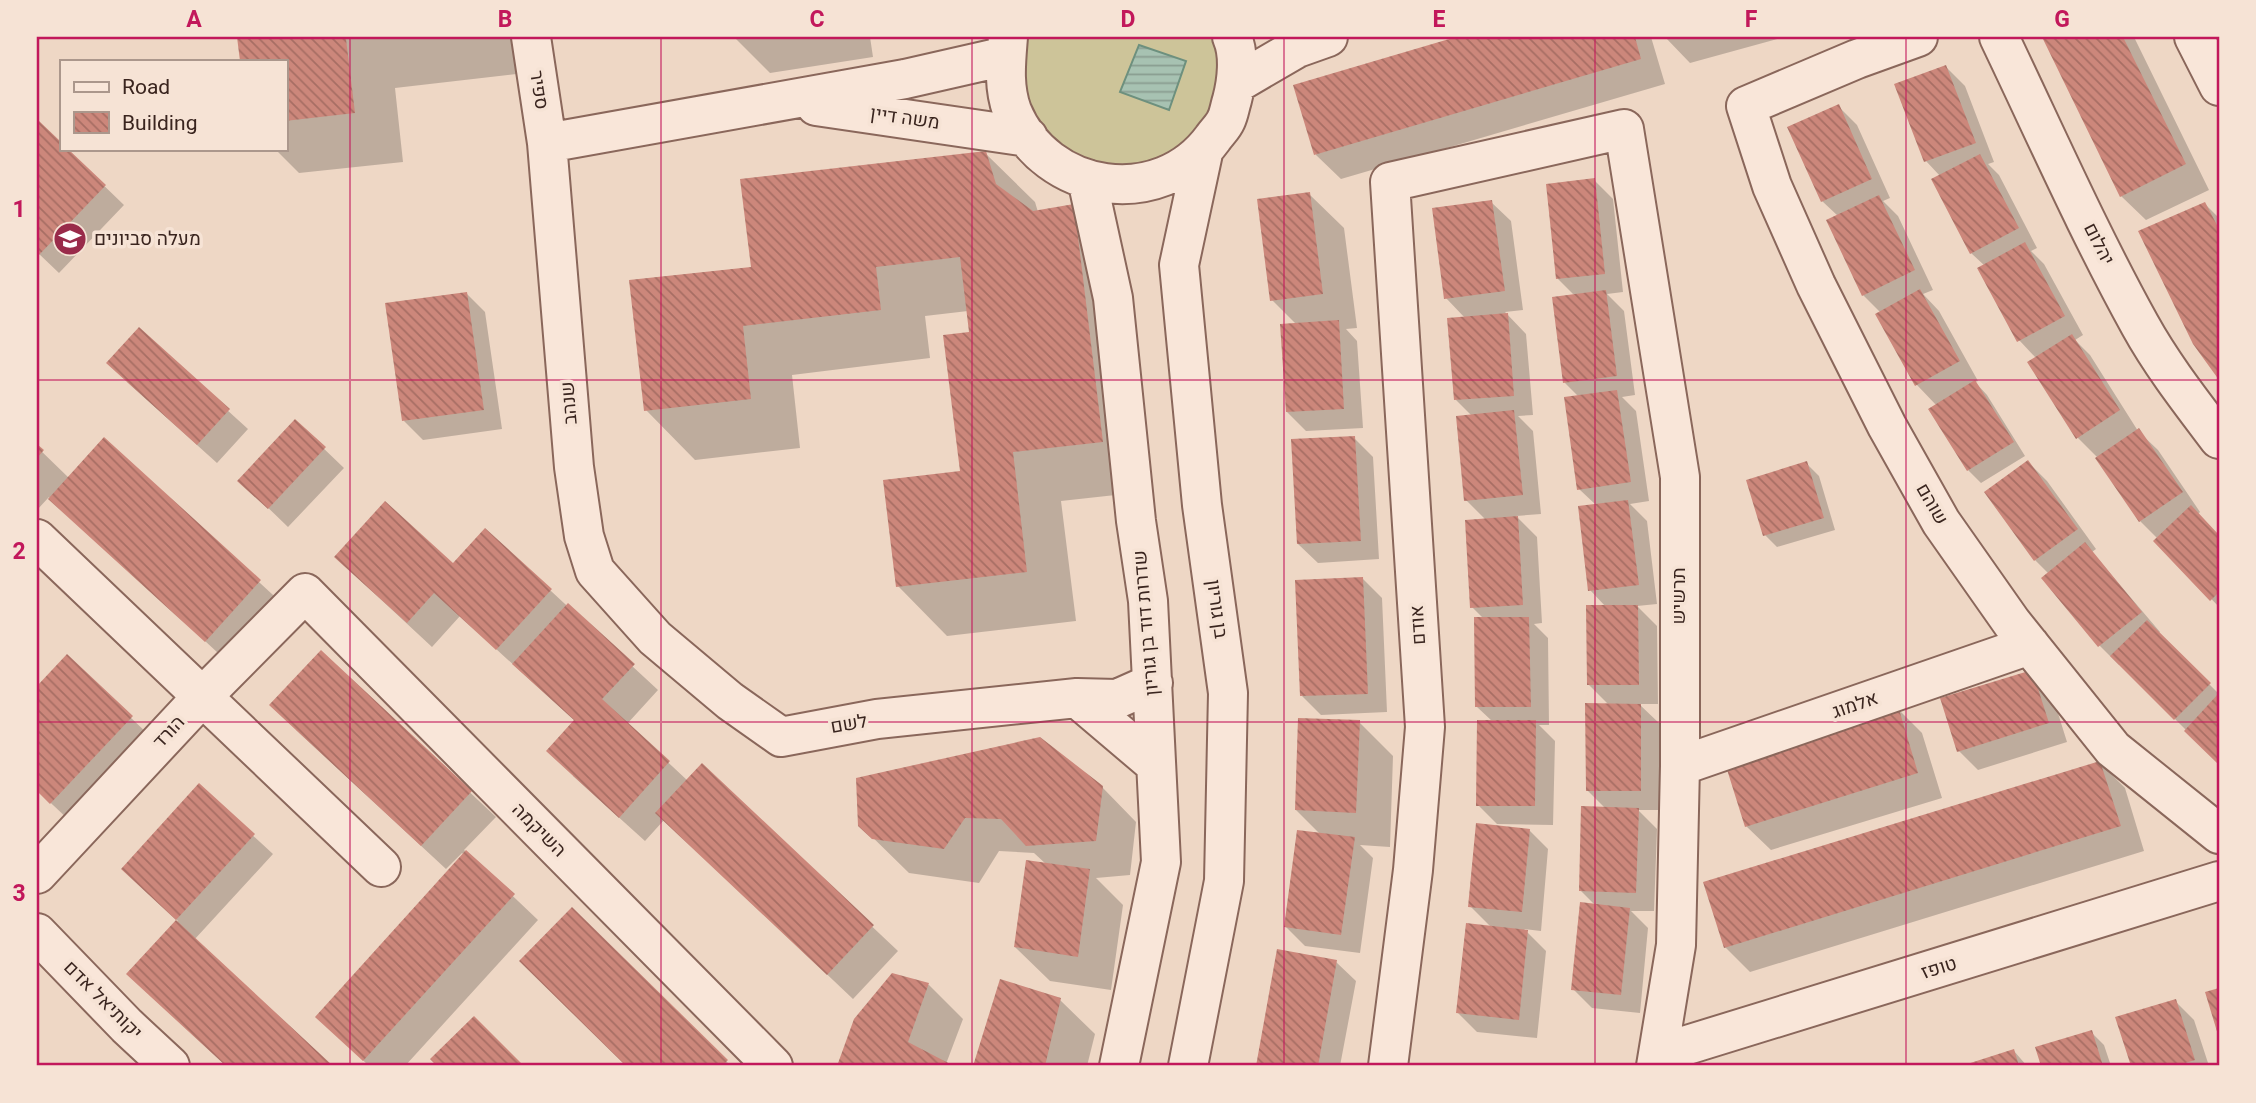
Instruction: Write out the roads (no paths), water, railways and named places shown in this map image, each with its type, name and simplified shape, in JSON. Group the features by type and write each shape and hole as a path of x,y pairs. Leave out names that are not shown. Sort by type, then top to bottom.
{"street":[{"name":"ספיר","path":"531,37 547,144"},
{"path":"1007,46 1004,74 1012,110 1031,143 1060,168 1095,182 1133,185 1170,175 1203,153 1226,121 1237,83 1235,44 1232,37"},
{"path":"1237,83 1297,48 1328,37"},
{"name":"שוהם","path":"1918,37 1857,59 1746,106 1772,186 1816,285 1887,426 1941,522 2030,645 2113,749 2219,834"},
{"name":"יהלום","path":"1999,37 2065,177 2141,326 2186,395 2219,439"},
{"path":"2194,37 2219,86"},
{"name":"משה דיין","path":"547,144 905,79 1007,46"},
{"name":"משה דיין","path":"783,101 1028,137"},
{"name":"אודם","path":"1388,1066 1413,870 1425,727 1390,182 1624,129"},
{"name":"תרשיש","path":"1624,129 1680,477 1681,766 1675,945 1657,1060"},
{"name":"שנהב","path":"547,144 574,467 584,536 595,571 655,638"},
{"name":"בן גוריון","path":"1188,1066 1224,881 1228,694 1202,505 1179,265 1203,153"},
{"name":"שדרות דוד בן גוריון","path":"1087,179 1113,298 1147,601 1161,862 1119,1066"},
{"path":"37,539 381,867"},
{"name":"הורד","path":"37,874 202,697 305,593"},
{"name":"השיקמה","path":"305,593 773,1066"},
{"name":"לשם","path":"655,638 730,701 782,737 877,719 1077,698 1117,699 1153,683"},
{"name":"אלמוג","path":"1681,766 2030,645"},
{"path":"1077,698 1156,765"},
{"name":"טופז","path":"1657,1060 2219,881"},
{"name":"יקותיאל אדם","path":"37,933 127,1026 170,1066"}],"place":[{"name":"מעלה סביונים","path":"70,239"}]}
